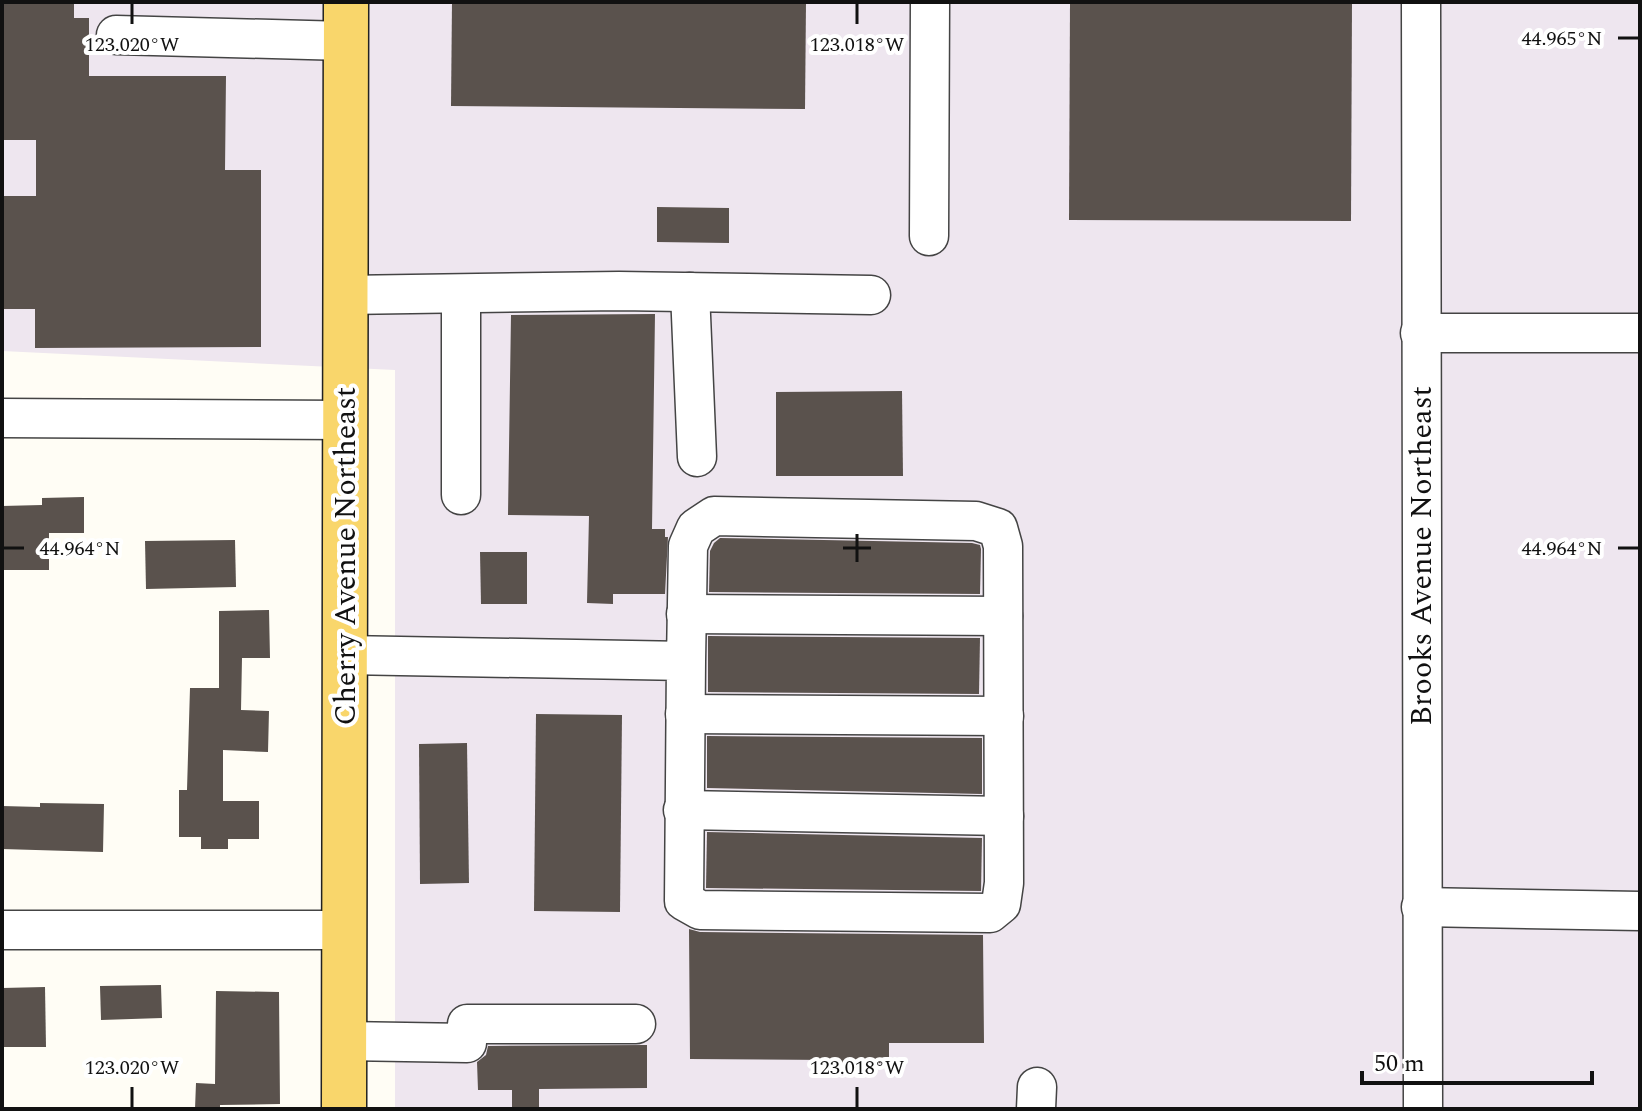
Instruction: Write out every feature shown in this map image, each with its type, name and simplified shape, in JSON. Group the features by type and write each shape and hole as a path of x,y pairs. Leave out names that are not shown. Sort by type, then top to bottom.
{"main road":[{"name":"Cherry Avenue Northeast","path":"344,1109 346,22"}],"street":[{"path":"929,236 930,2"},
{"name":"Brooks Avenue Northeast","path":"1421,2 1423,1109"},
{"path":"116,35 346,22"},
{"path":"345,295 690,292 871,295"},
{"path":"690,292 697,457"},
{"path":"461,294 461,495"},
{"path":"1420,333 1640,333"},
{"path":"2,418 345,420"},
{"path":"714,516 976,521 998,528 1003,546 1004,883 1001,904 990,913 700,910 684,901 686,614 688,546 696,528 714,516"},
{"path":"686,614 1003,616"},
{"path":"345,655 686,661"},
{"path":"685,714 1004,716"},
{"path":"683,810 1004,816"},
{"path":"1421,907 1640,911"},
{"path":"2,930 344,930"},
{"path":"344,1041 467,1043 467,1024 636,1024"}],"shaded area":[{"path":"6,2 1640,2 1640,1109 395,1109 395,370 2,351 2,8"}],"building":[{"path":"4,2 74,2 74,18 89,18 89,76 226,76 225,170 261,170 261,347 35,348 35,309 2,309 2,196 36,196 36,140 2,140"},
{"path":"452,2 806,2 805,109 451,106"},
{"path":"1070,2 1352,2 1351,221 1069,220"},
{"path":"657,207 729,208 729,243 657,242"},
{"path":"655,314 652,529 665,529 665,537 668,537 665,594 613,594 613,604 587,603 589,516 508,515 511,315"},
{"path":"902,391 903,476 776,476 776,392"},
{"path":"84,497 84,533 49,533 49,570 2,570 2,506 42,505 42,498"},
{"path":"720,538 972,543 980,545 981,549 980,594 709,592 710,551"},
{"path":"235,540 236,587 146,589 145,541"},
{"path":"480,552 527,552 527,604 481,604"},
{"path":"269,610 270,658 242,658 241,710 269,711 268,752 223,750 223,801 259,801 259,839 228,839 228,849 201,849 201,837 179,837 179,790 187,790 190,688 219,688 219,611"},
{"path":"708,636 980,638 979,694 708,692"},
{"path":"536,714 622,715 620,912 534,911"},
{"path":"707,736 982,738 982,794 707,788"},
{"path":"467,743 469,883 420,884 419,744"},
{"path":"40,803 104,804 103,852 2,849 2,806 40,807"},
{"path":"707,832 982,838 981,891 706,888"},
{"path":"689,929 700,932 983,935 984,1043 889,1043 889,1063 690,1059"},
{"path":"161,985 162,1018 101,1020 100,986"},
{"path":"45,987 46,1047 2,1047 2,988"},
{"path":"216,991 279,992 280,1104 220,1105 220,1109 195,1109 196,1083 215,1084"},
{"path":"647,1045 647,1088 539,1089 539,1109 512,1109 512,1090 478,1090 477,1062 486,1055 488,1046"}]}
